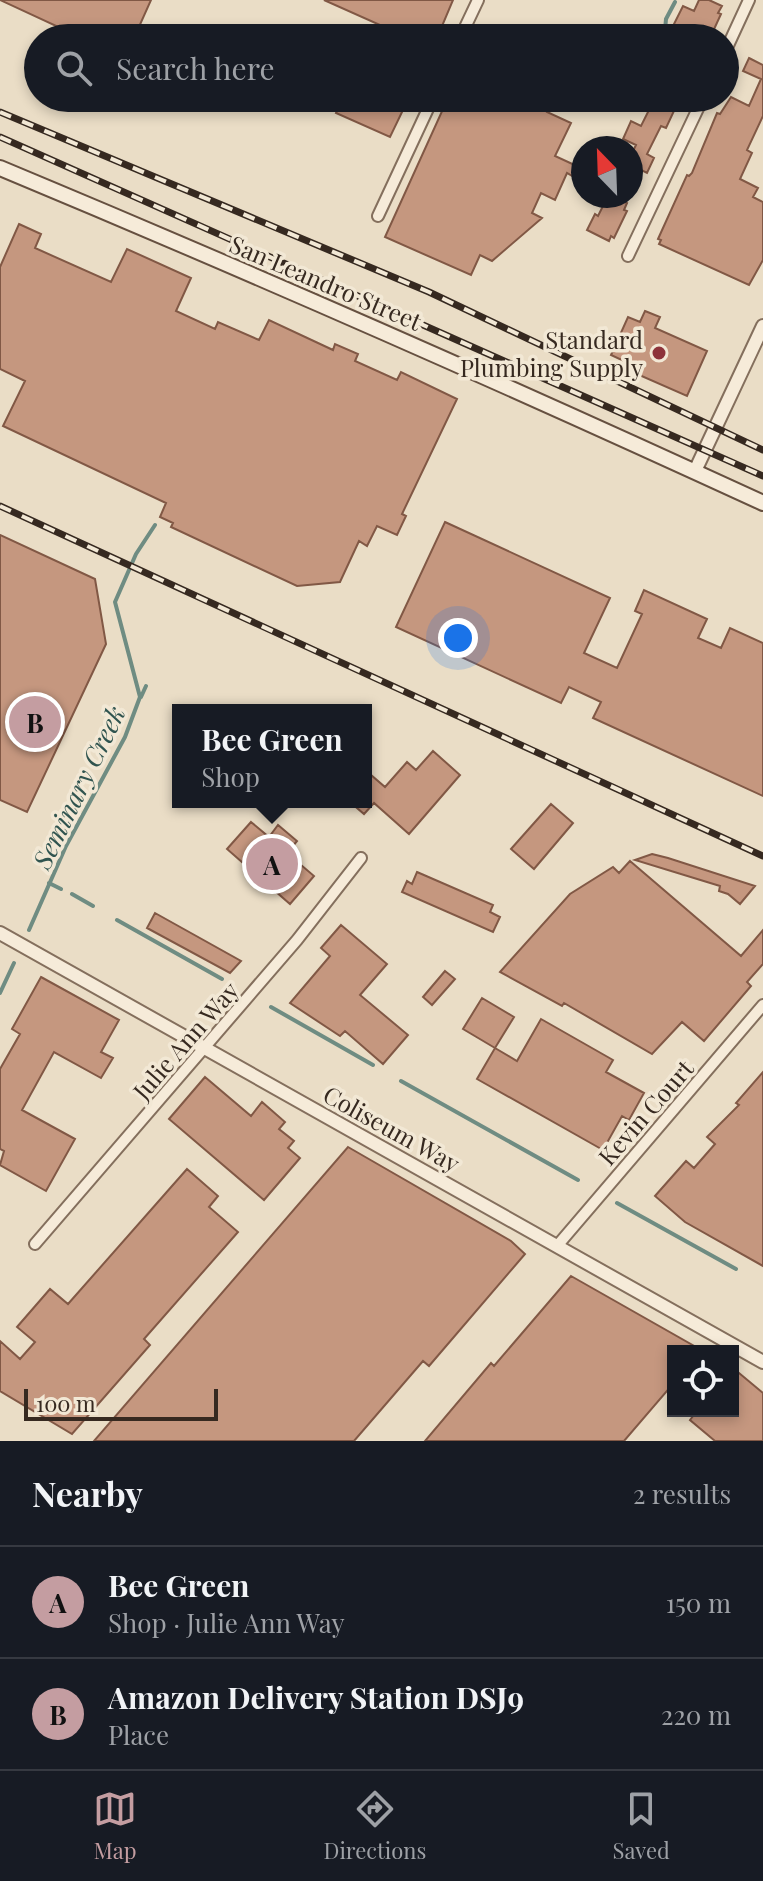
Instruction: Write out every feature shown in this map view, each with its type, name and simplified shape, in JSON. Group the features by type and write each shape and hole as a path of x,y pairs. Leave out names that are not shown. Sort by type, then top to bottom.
{"main road":[{"name":"San Leandro Street","path":"0,168 364,321 763,503"}],"street":[{"path":"467,24 478,0"},
{"path":"738,24 749,0"},
{"path":"378,216 426,112"},
{"path":"628,256 696,112"},
{"path":"695,471 763,326"},
{"name":"Julie Ann Way","path":"35,1244 297,940 361,858"},
{"name":"Coliseum Way","path":"0,933 763,1362"},
{"name":"Kevin Court","path":"557,1246 763,1005"}],"building":[{"path":"0,0 151,0 140,24 52,24"},
{"path":"324,0 453,0 443,24 378,24"},
{"path":"699,0 709,0 722,6 716,24 674,24 683,6 694,11"},
{"path":"749,58 763,65 763,116 747,150 752,153 740,179 758,188 753,197 763,202 763,260 749,285 659,244 661,240 658,239 687,175 692,173 717,113 739,112 739,101 749,106 761,79 743,71"},
{"path":"336,112 402,112 390,137"},
{"path":"442,112 547,112 571,123 555,156 571,163 571,175 567,173 555,200 541,193 532,213 542,218 492,261 480,255 471,275 385,237"},
{"path":"648,112 673,112 666,128 661,126 647,154 654,158 647,173 643,171 643,136 624,136 631,121 641,126"},
{"path":"602,208 625,208 627,211 614,238 611,236 609,241 587,230 595,214 598,216"},
{"path":"19,224 41,234 35,248 111,282 127,249 191,278 176,311 215,329 218,322 259,340 269,320 333,350 335,344 358,354 355,361 397,380 401,372 457,399 402,514 406,516 397,535 377,526 367,546 359,541 340,582 297,586 171,527 173,523 160,517 166,503 3,426 25,381 0,369 0,267"},
{"name":"Standard Plumbing Supply","path":"645,311 660,317 655,328 707,351 687,396 621,367 624,361 611,355 628,317 640,322"},
{"path":"445,522 610,598 584,653 617,668 642,614 635,611 644,590 707,619 698,638 721,648 730,628 763,643 763,796 593,718 601,702 569,687 561,703 396,627"},
{"path":"0,535 95,579 106,644 27,812 0,800"},
{"path":"433,751 460,775 409,834 374,803 372,805 372,776 385,787 407,762 416,770"},
{"path":"551,804 573,823 534,869 511,849"},
{"path":"251,822 269,837 278,825 297,841 287,853 314,876 290,904 227,849"},
{"path":"652,854 755,886 740,904 719,891 720,886 635,860"},
{"path":"630,861 741,956 763,930 763,964 747,982 751,986 704,1041 682,1022 652,1054 564,1003 562,1006 500,972 570,894 613,867 619,873"},
{"path":"417,872 493,905 490,912 500,917 493,932 402,892 407,881 412,884"},
{"path":"155,913 241,961 230,973 147,928"},
{"path":"341,925 387,964 360,995 408,1035 383,1064 345,1031 340,1036 290,1003 330,956 321,948"},
{"path":"445,971 455,979 432,1005 423,997"},
{"path":"41,977 119,1020 101,1052 113,1058 101,1078 54,1052 22,1110 75,1139 46,1191 0,1165 4,1151 0,1149 0,1069 20,1034 12,1029"},
{"path":"482,998 514,1017 495,1048 463,1029"},
{"path":"541,1019 613,1060 606,1072 644,1093 629,1120 622,1116 603,1150 477,1079 495,1048 517,1061"},
{"path":"763,1072 763,1266 685,1222 655,1196 686,1161 694,1168 715,1144 707,1137 739,1105 736,1103"},
{"path":"205,1077 251,1116 262,1102 285,1122 279,1129 294,1141 288,1148 300,1158 264,1200 169,1119"},
{"path":"348,1147 511,1241 525,1254 429,1366 423,1361 354,1441 94,1441"},
{"path":"187,1169 218,1196 209,1207 238,1232 144,1339 150,1345 72,1434 0,1391 0,1341 20,1359 35,1342 17,1327 50,1289 68,1304"},
{"path":"571,1276 692,1345 667,1345 667,1391 624,1441 425,1441 491,1363 494,1366"},
{"path":"739,1373 763,1393 763,1441 715,1441 690,1420 692,1417 739,1417"}],"waterway":[{"name":"Seminary Creek","path":"666,24 675,2"},
{"name":"Seminary Creek","path":"29,930 66,846 125,737 140,697 115,602 136,554 155,525"},
{"path":"141,697 146,686"},
{"path":"49,883 61,889"},
{"path":"72,894 93,906"},
{"path":"117,920 222,979"},
{"name":"Seminary Creek","path":"0,993 14,963"},
{"path":"271,1007 373,1065"},
{"path":"401,1081 578,1180"},
{"path":"617,1203 736,1269"}],"railway":[{"path":"0,112 429,292 763,450"},
{"path":"0,137 763,476"},
{"path":"0,506 763,856"}],"place":[{"name":"Standard Plumbing Supply","path":"659,353"},
{"name":"Amazon Delivery Station DSJ9","path":"35,722"},
{"name":"Bee Green","path":"272,864"}]}
